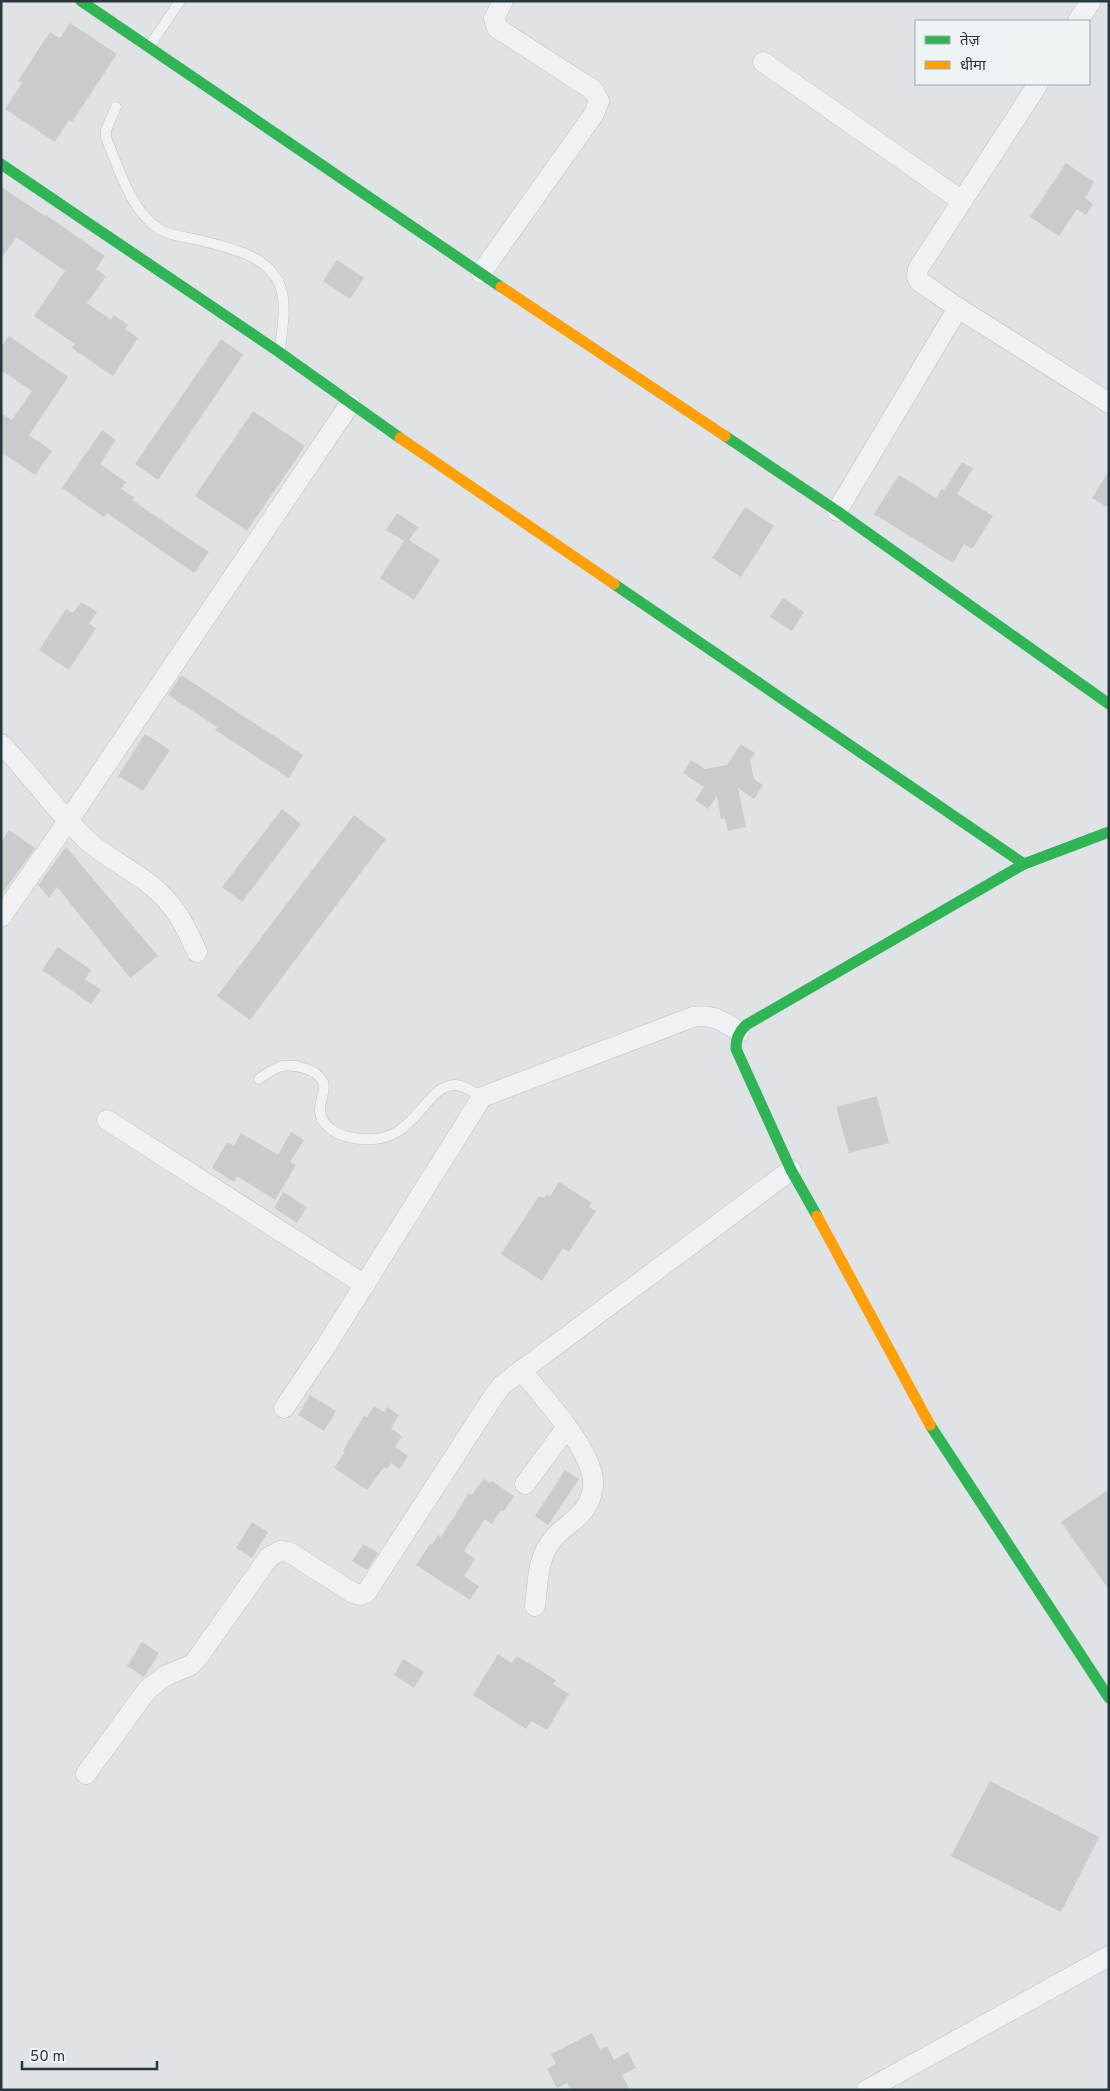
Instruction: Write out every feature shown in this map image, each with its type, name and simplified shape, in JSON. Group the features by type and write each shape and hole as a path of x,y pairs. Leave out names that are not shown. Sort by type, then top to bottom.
{"street":[{"path":"81,1 481,273 837,511 1109,704"},
{"path":"481,273 594,114 599,101 592,90 497,28 494,19 502,1"},
{"path":"1079,20 1091,1"},
{"path":"763,62 962,201"},
{"path":"1037,85 916,274 919,281 958,308 1109,403"},
{"path":"1,164 279,352 350,404 1024,864"},
{"path":"837,511 958,308"},
{"path":"1,917 350,404"},
{"path":"1,744 21,764 68,821 93,845 164,896 178,913 197,952"},
{"path":"1109,832 1024,864 746,1025 739,1032 735,1042 736,1049 791,1170 842,1260 933,1430 982,1508 1109,1698"},
{"path":"284,1408 482,1097 693,1017 714,1017 726,1022 739,1032"},
{"path":"107,1120 364,1285"},
{"path":"86,1774 148,1690 165,1676 191,1665 196,1660 274,1553 289,1552 354,1593 361,1595 366,1593 502,1385 791,1170"},
{"path":"521,1370 567,1427 587,1459 594,1482 589,1500 582,1512 555,1536 546,1547 540,1561 535,1606"},
{"path":"525,1484 567,1427"},
{"path":"867,2090 1109,1956"}],"lane":[{"path":"149,46 180,1"},
{"path":"116,107 106,130 106,138 131,196 140,211 150,222 165,232 231,248 246,254 263,265 279,282 283,304 279,352"},
{"path":"259,1079 272,1070 283,1066 294,1066 312,1071 323,1082 320,1109 321,1119 328,1128 341,1134 366,1139 382,1138 399,1132 408,1125 434,1096 448,1087 460,1086 482,1097"}],"building":[{"path":"70,23 117,54 72,122 69,120 55,142 5,109 22,83 18,81 50,32 60,38"},
{"path":"1066,163 1094,182 1085,198 1093,204 1086,215 1077,209 1059,236 1030,217"},
{"path":"1,187 46,215 105,256 96,269 106,276 87,303 111,320 114,315 128,325 125,329 138,338 113,376 72,348 75,344 34,316 65,271 16,237 1,259"},
{"path":"337,260 364,278 350,299 323,281"},
{"path":"9,336 68,377 29,435 52,451 35,475 1,452 1,413 12,420 32,391 1,370 1,347"},
{"path":"221,339 243,355 158,480 135,464"},
{"path":"253,411 305,446 247,531 195,496"},
{"path":"102,430 116,440 100,464 126,482 121,489 134,497 132,500 209,552 194,573 107,513 104,517 62,488"},
{"path":"962,462 973,468 957,494 993,516 972,549 964,544 953,563 874,514 899,475 936,498 942,488 944,490"},
{"path":"1109,471 1109,508 1092,498"},
{"path":"745,507 774,526 741,577 712,558"},
{"path":"397,513 418,527 409,540 440,560 414,600 380,578 404,541 386,530"},
{"path":"783,598 804,612 792,631 770,617"},
{"path":"81,602 97,612 89,624 96,628 69,670 39,650 66,609 73,613"},
{"path":"181,675 303,755 289,778 215,730 217,727 168,695"},
{"path":"145,734 170,750 143,791 118,776"},
{"path":"741,744 755,753 750,761 754,779 763,785 754,799 738,788 746,827 728,831 725,818 721,819 717,796 708,809 695,800 704,787 683,773 691,760 705,769 727,765"},
{"path":"282,809 301,824 242,902 222,887"},
{"path":"354,815 386,839 250,1020 217,996"},
{"path":"9,830 35,848 1,895 1,842"},
{"path":"66,847 158,956 130,978 57,887 49,898 38,885"},
{"path":"58,947 91,970 85,979 101,990 91,1004 42,970"},
{"path":"877,1096 889,1143 849,1153 836,1107"},
{"path":"291,1132 304,1140 290,1162 296,1165 275,1200 237,1176 234,1182 212,1168 227,1142 234,1146 241,1133 278,1155"},
{"path":"559,1182 592,1203 589,1207 596,1211 569,1252 563,1248 542,1281 501,1254 539,1196 544,1198 547,1194 550,1196"},
{"path":"283,1192 307,1207 297,1223 274,1208"},
{"path":"310,1395 336,1411 324,1431 298,1415"},
{"path":"374,1406 384,1412 387,1407 399,1415 391,1429 402,1436 395,1447 408,1456 400,1469 391,1463 387,1469 384,1467 367,1490 334,1468 345,1452 343,1451 346,1445 364,1416 367,1417"},
{"path":"565,1470 579,1479 548,1525 535,1516"},
{"path":"483,1479 490,1483 492,1481 514,1496 504,1511 501,1510 492,1524 485,1519 464,1551 475,1559 464,1576 479,1586 470,1600 416,1565 438,1535 441,1537 469,1493 472,1495"},
{"path":"1109,1489 1109,1590 1061,1522"},
{"path":"252,1522 268,1532 252,1558 236,1548"},
{"path":"363,1544 378,1553 367,1570 352,1561"},
{"path":"142,1642 159,1653 144,1677 127,1666"},
{"path":"498,1654 512,1663 517,1656 556,1680 553,1684 569,1694 547,1730 531,1721 526,1729 473,1695"},
{"path":"403,1659 424,1672 414,1688 394,1675"},
{"path":"990,1781 1099,1837 1061,1912 951,1856"},
{"path":"592,2033 600,2049 607,2046 614,2060 628,2052 636,2068 622,2075 630,2090 571,2090 567,2083 557,2088 547,2069 556,2064 551,2054"}],"traffic: fast":[{"path":"81,1 501,287"},
{"path":"1,164 279,352 400,438"},
{"path":"725,436 837,511 1109,704"},
{"path":"614,584 1024,864"},
{"path":"817,1216 791,1170 736,1049 737,1038 741,1030 746,1025 1024,864 1109,832"},
{"path":"930,1425 1109,1698"}],"traffic: slow":[{"path":"501,287 725,436"},
{"path":"400,438 614,584"},
{"path":"817,1216 930,1425"}]}
